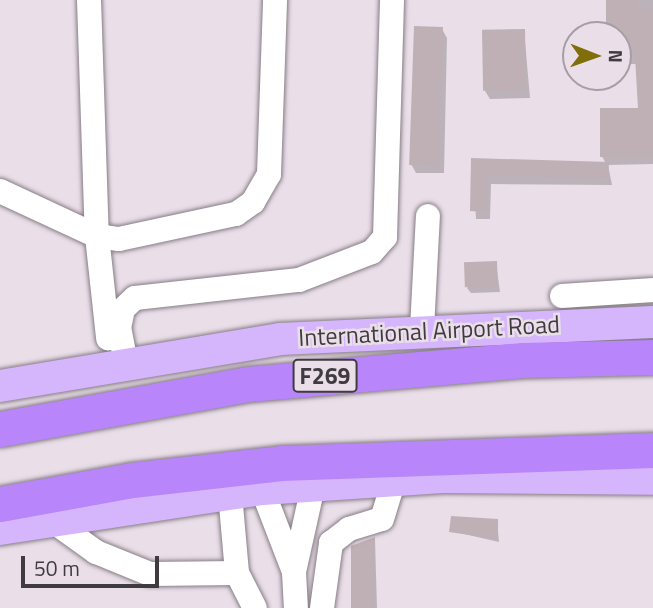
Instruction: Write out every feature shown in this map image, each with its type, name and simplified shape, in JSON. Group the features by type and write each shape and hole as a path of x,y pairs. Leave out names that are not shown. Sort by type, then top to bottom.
{"highway":[{"name":"International Airport Road","path":"0,429 248,384 523,360 653,357"},
{"path":"0,504 132,480 281,463 653,450"}],"main road":[{"name":"International Airport Road","path":"0,386 281,338 422,329 653,322"},
{"path":"0,529 50,519 262,489 394,480 653,479"}],"street":[{"path":"89,0 97,236 118,365"},
{"path":"0,191 97,236 151,237 236,214 259,195 269,174 275,0"},
{"path":"118,365 119,328 123,309 135,298 299,280 372,252 385,237 392,0"},
{"path":"422,329 428,216"},
{"path":"562,296 653,290"},
{"path":"322,608 331,543 349,529 382,519 394,480"},
{"path":"296,608 294,572 313,486"},
{"path":"262,489 294,572"},
{"path":"230,494 237,573 255,608"},
{"path":"50,519 128,568 150,574 237,573"}],"building":[{"path":"606,0 638,0 638,8 653,9 653,157 600,157 600,108 638,108 635,57 632,57 632,21 606,21"},
{"path":"414,26 443,27 438,166 409,165"},
{"path":"525,29 526,90 483,91 482,30"},
{"path":"471,158 609,162 608,178 487,176 486,212 470,211"},
{"path":"497,261 498,286 465,287 464,262"},
{"path":"451,516 498,519 498,539 449,532"},
{"path":"375,537 374,608 351,608 351,546"}]}
